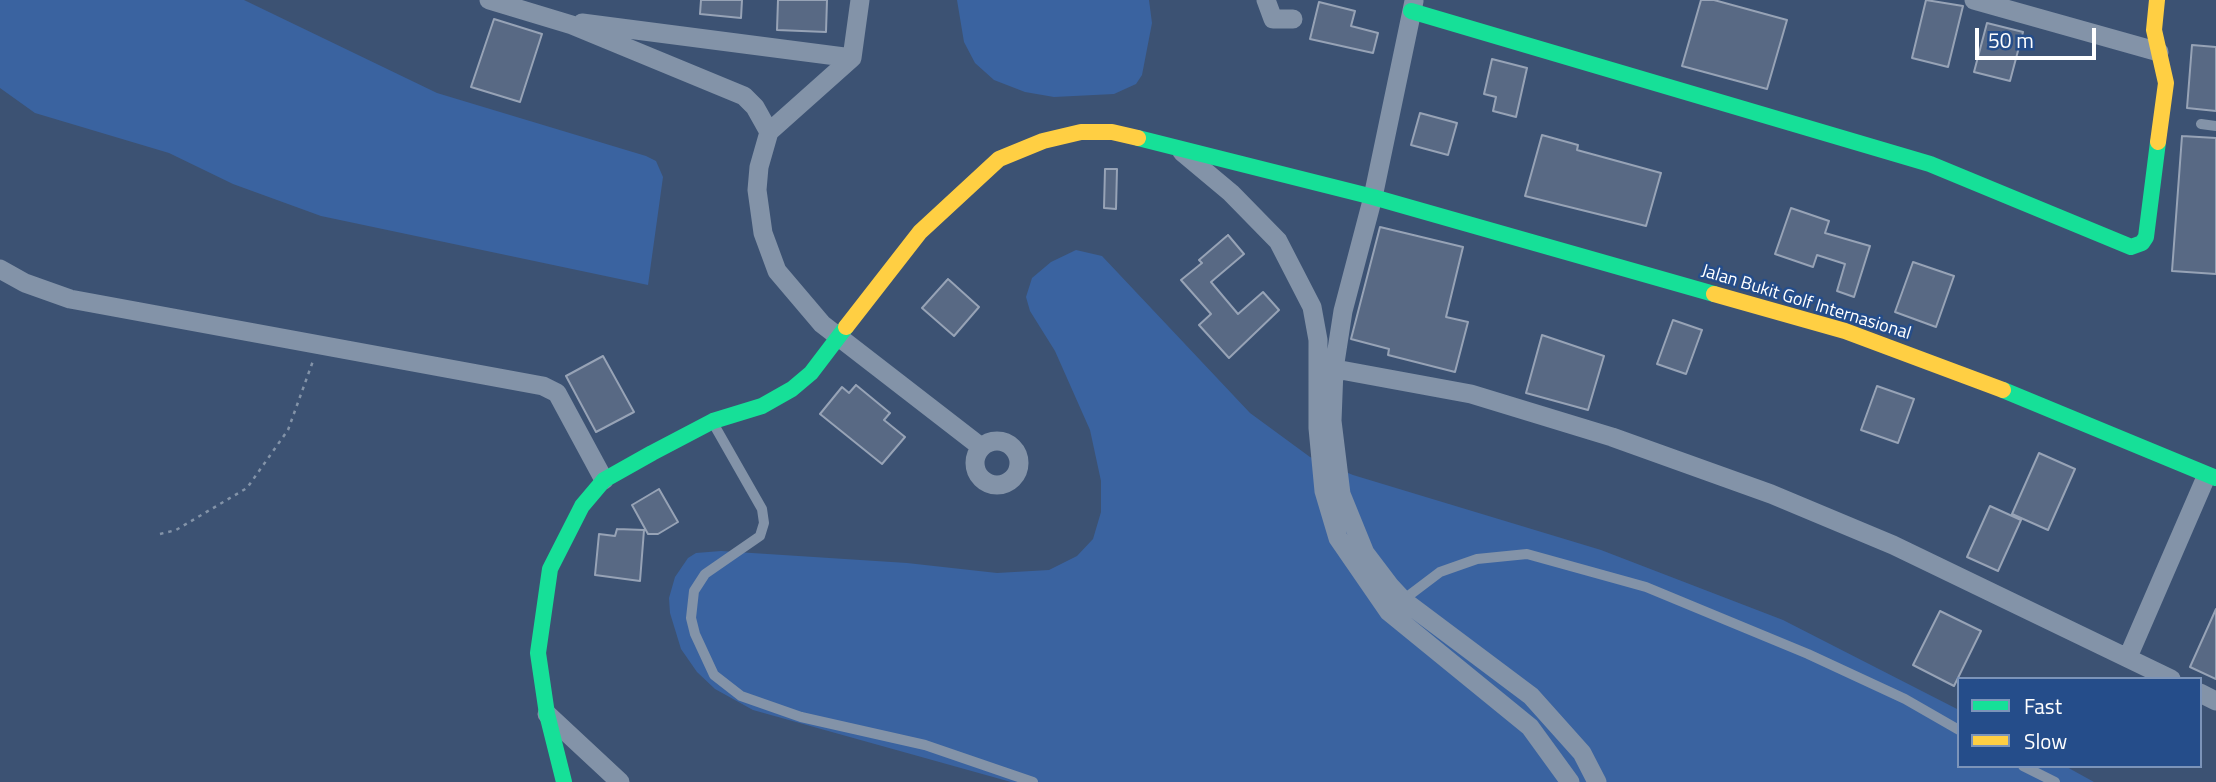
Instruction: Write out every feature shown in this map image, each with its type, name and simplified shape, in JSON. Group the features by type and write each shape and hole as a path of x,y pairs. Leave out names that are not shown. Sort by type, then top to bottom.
{"street":[{"path":"489,0 572,25 744,96 755,107 769,132"},
{"path":"860,0 852,58 769,132 759,167 757,190 763,233 777,271 800,302 838,339 981,447"},
{"path":"1266,0 1273,19 1293,19"},
{"path":"1974,0 2159,52"},
{"path":"1570,782 1530,727 1396,606 1338,538 1324,491 1318,428 1326,368 1373,197 1413,6 1930,164 2131,247 2142,243 2146,237 2166,83 2154,30 2157,0"},
{"path":"572,25 588,23 852,58"},
{"name":"Jalan Bukit Golf Internasional","path":"604,480 713,421 762,406 792,389 811,373 920,232 999,159 1043,141 1081,132 1112,132 1373,197 1845,331 1958,371 2211,477"},
{"path":"1177,148 1231,193 1289,256 1312,307 1326,368"},
{"path":"0,269 25,283 70,299 318,344 551,389 557,393 604,480 570,525 550,569 538,653 547,714 564,782"},
{"path":"1326,368 1471,394 1612,437 1771,494 1893,545 2167,677"},
{"path":"2128,657 2211,477"},
{"path":"1396,606 1531,696 1582,753 1597,782"},
{"path":"547,714 620,782"}],"lane":[{"path":"2201,124 2216,126"},
{"path":"713,421 762,509 764,523 760,536 705,574 694,591 691,618 695,634 714,675 741,696 801,717 925,745 1033,782"},
{"path":"1396,606 1440,572 1477,559 1527,554 1646,587 1808,654 1905,699 1957,729"},
{"path":"2027,768 2055,782"}],"path":[{"path":"160,534 176,530 247,488 288,430 305,389 318,344"}],"shaded area":[{"path":"0,0 244,0 437,93 646,156 656,161 663,177 648,285 321,216 233,184 169,153 35,113 0,88"},
{"path":"957,0 1149,0 1152,23 1142,75 1136,84 1114,94 1054,97 1025,92 994,80 975,63 964,42"},
{"path":"1076,250 1102,256 1250,413 1310,457 1353,475 1601,550 1783,620 1957,709 1957,768 2069,768 2094,782 1011,782 753,710 715,689 697,672 681,649 670,613 669,598 675,577 688,558 696,553 721,551 907,563 997,573 1049,570 1077,556 1093,539 1101,512 1101,481 1090,430 1055,351 1030,311 1026,297 1032,278 1051,262"}],"building":[{"path":"701,0 742,0 741,18 700,14"},
{"path":"778,0 827,0 826,32 777,30"},
{"path":"1701,0 1714,0 1787,20 1767,89 1682,66"},
{"path":"1926,0 1963,6 1948,67 1912,58"},
{"path":"1319,2 1355,11 1351,26 1378,33 1373,53 1310,39"},
{"path":"494,19 542,34 520,102 471,87"},
{"path":"1987,23 2023,32 2010,81 1974,72"},
{"path":"2192,45 2216,47 2216,111 2187,108"},
{"path":"1492,59 1527,68 1516,117 1493,111 1496,97 1484,94"},
{"path":"1420,113 1457,123 1448,155 1411,145"},
{"path":"1542,135 1578,145 1577,150 1661,173 1646,226 1525,196"},
{"path":"2182,136 2216,138 2216,274 2172,271"},
{"path":"1105,169 1117,169 1116,209 1104,208"},
{"path":"1791,208 1829,221 1825,233 1870,246 1854,297 1837,291 1845,264 1817,255 1813,267 1775,254"},
{"path":"1380,227 1463,247 1446,317 1468,322 1455,372 1388,355 1389,349 1351,339"},
{"path":"1228,235 1244,254 1211,282 1238,314 1263,292 1279,310 1229,358 1199,325 1211,314 1181,280 1202,263 1199,260"},
{"path":"1913,262 1954,276 1936,327 1895,312"},
{"path":"948,279 979,307 954,336 922,308"},
{"path":"1673,320 1702,330 1686,374 1657,364"},
{"path":"1542,335 1604,356 1588,410 1526,393"},
{"path":"603,356 634,412 596,432 566,376"},
{"path":"856,385 890,413 884,420 905,437 882,464 820,414 842,387 849,393"},
{"path":"1877,386 1914,399 1898,443 1861,430"},
{"path":"2039,453 2075,469 2048,530 2012,514"},
{"path":"659,489 678,522 658,534 648,534 632,505"},
{"path":"1990,506 2021,520 1998,571 1967,557"},
{"path":"617,529 644,530 640,581 595,575 599,534 615,536"},
{"path":"2216,609 2216,679 2190,667"},
{"path":"1940,611 1981,631 1954,686 1913,665"}],"traffic: fast":[{"path":"1411,11 1930,164 2131,247 2142,243 2146,237 2158,142"},
{"path":"1138,138 1373,197 1714,294"},
{"path":"564,782 547,714 538,653 550,569 582,506 604,480 652,453 713,421 762,406 792,389 811,373 846,327"},
{"path":"2003,390 2216,478"}],"traffic: slow":[{"path":"2157,0 2154,30 2166,83 2158,142"},
{"path":"846,327 920,232 999,159 1043,141 1081,132 1112,132 1138,138"},
{"path":"1714,294 1845,331 2003,390"}]}
